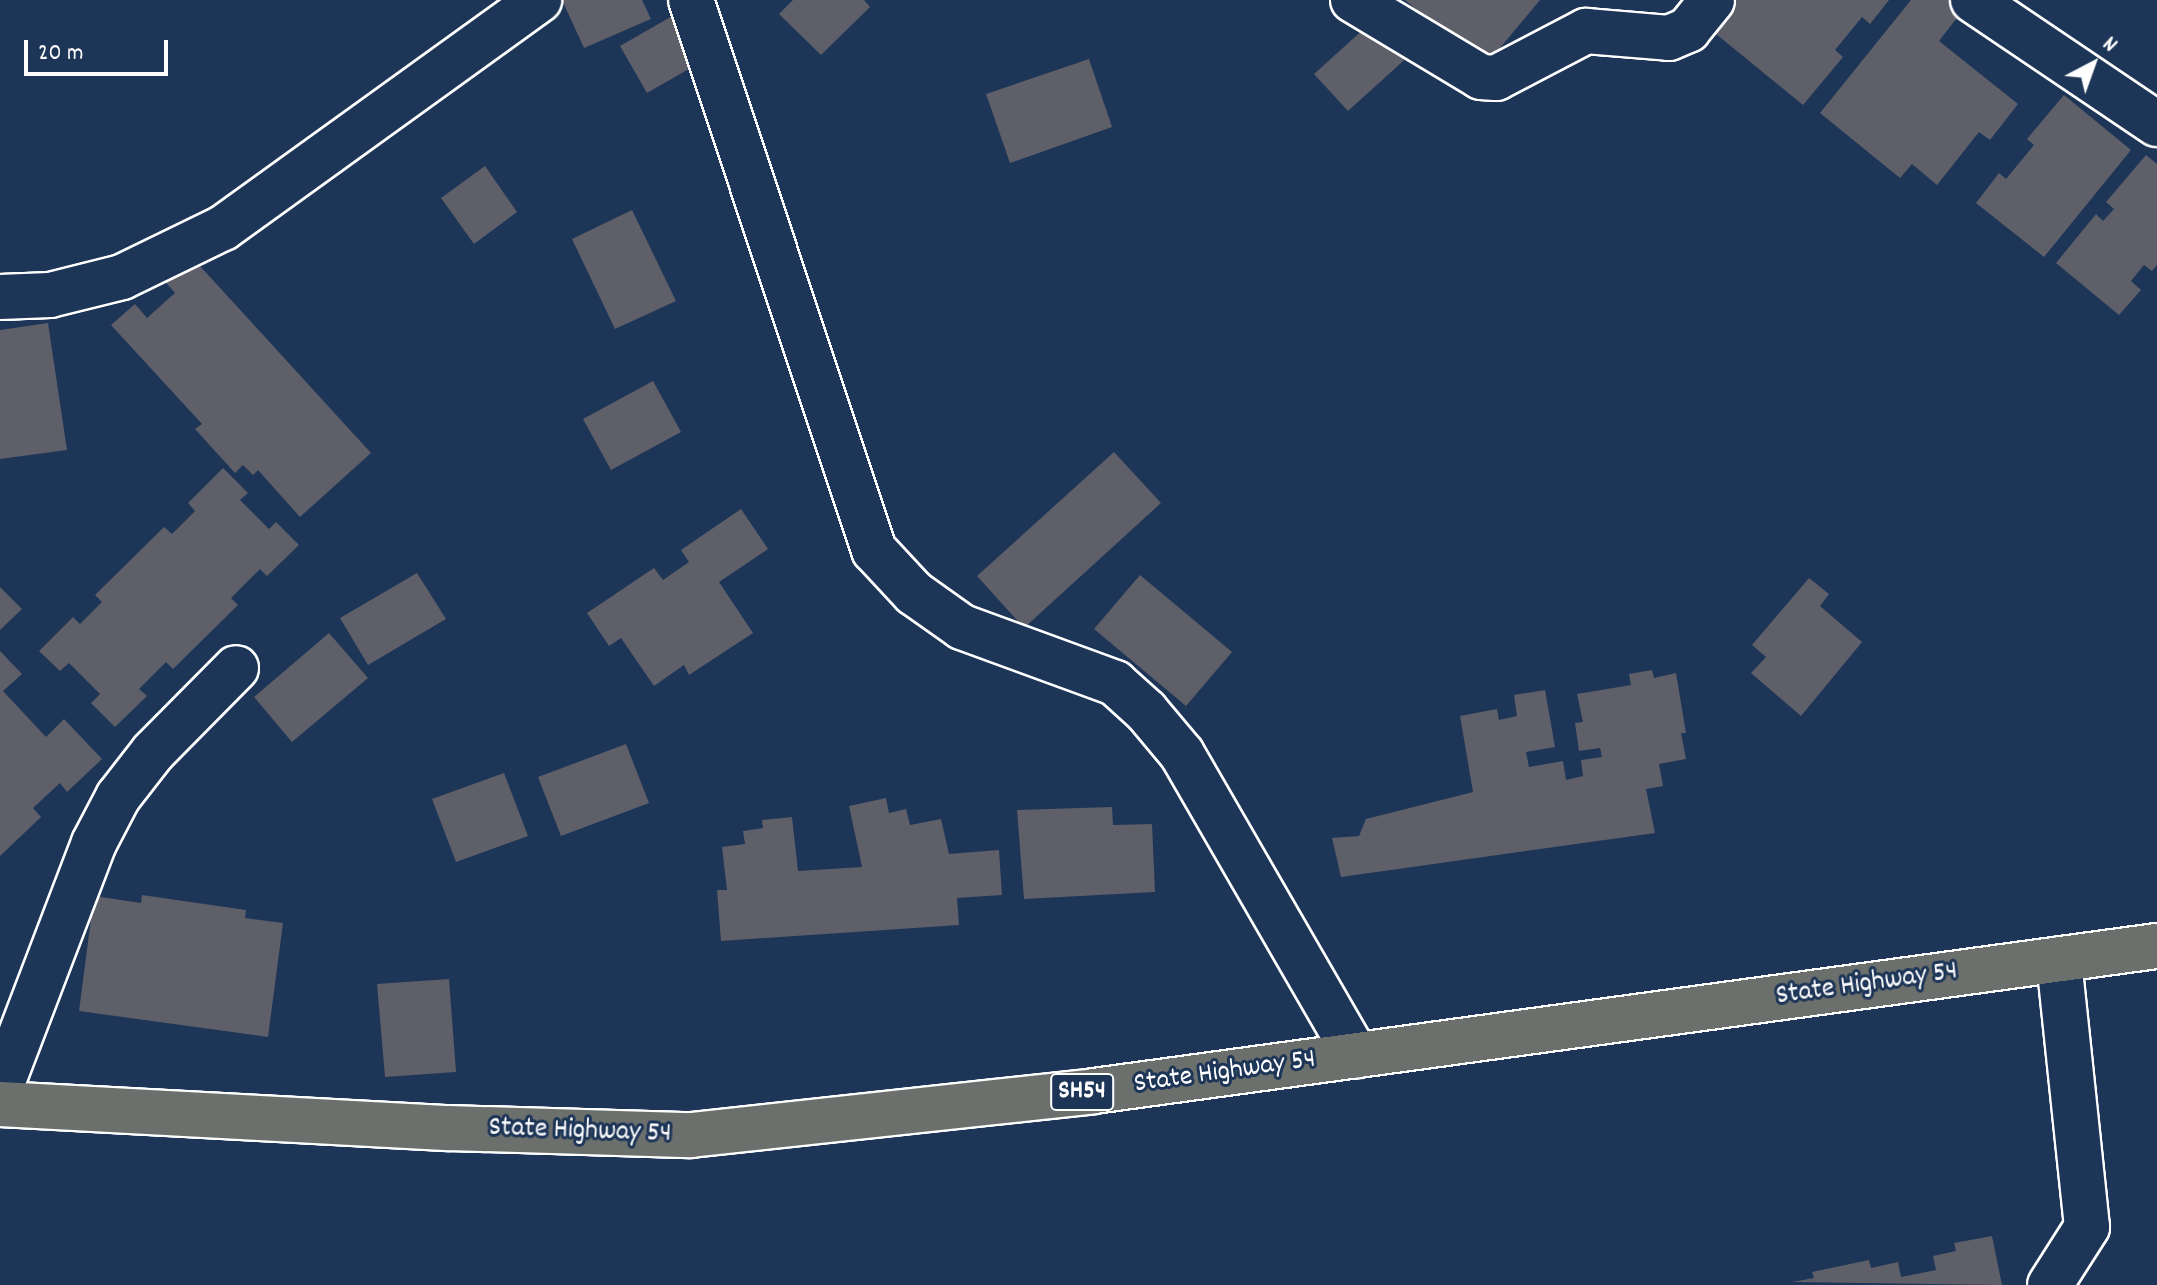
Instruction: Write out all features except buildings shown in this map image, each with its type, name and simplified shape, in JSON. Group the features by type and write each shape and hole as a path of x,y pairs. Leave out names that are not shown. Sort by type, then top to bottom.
{"main road":[{"name":"State Highway 54","path":"0,1104 449,1128 691,1135 1094,1091 2157,946"}],"street":[{"path":"0,297 50,295 122,277 223,228 539,0"},
{"path":"691,0 874,550 914,593 962,627 1115,683 1146,711 1182,754 1356,1055"},
{"path":"1353,0 1481,77 1496,78 1586,31 1669,38 1688,30 1712,0"},
{"path":"1973,0 2157,124"},
{"path":"0,1089 94,843 118,797 153,752 236,668"},
{"path":"2050,1285 2087,1227 2059,959"}]}
